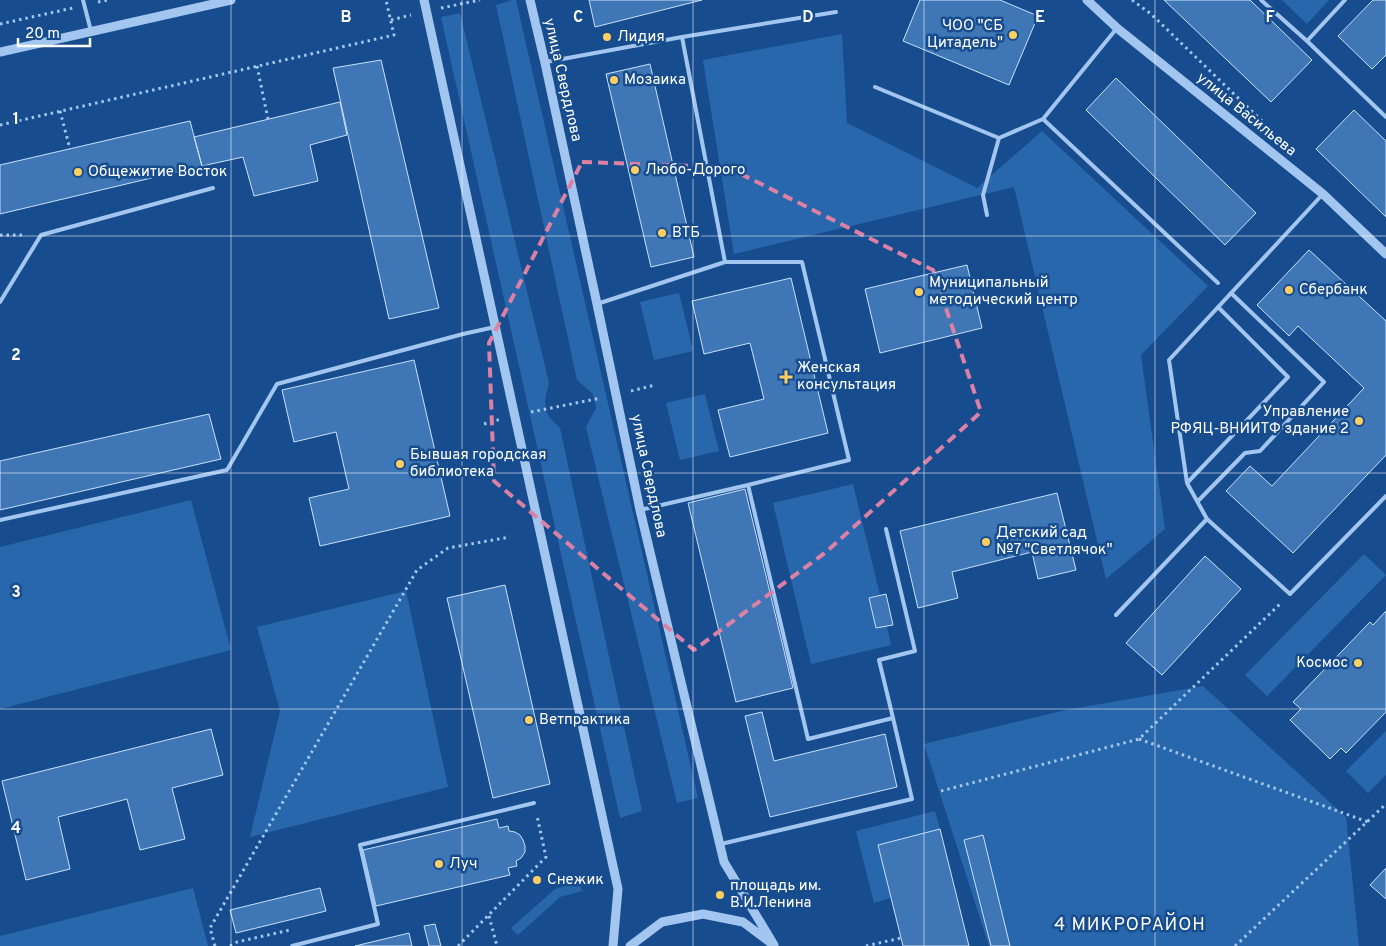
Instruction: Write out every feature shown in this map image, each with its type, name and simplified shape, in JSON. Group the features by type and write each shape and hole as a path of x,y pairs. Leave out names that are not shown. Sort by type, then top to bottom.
{"street":[{"path":"0,52 231,0"},
{"path":"424,0 618,888 613,946"},
{"name":"улица Свердлова","path":"530,0 640,510 724,862 775,946"},
{"name":"улица Васильева","path":"1087,0 1117,28 1323,194 1386,254"},
{"path":"630,946 662,922 703,914 743,922 775,946"}],"lane":[{"path":"84,0 91,31"},
{"path":"1261,0 1307,41 1386,117"},
{"path":"1307,41 1345,0"},
{"path":"545,63 682,37 836,12"},
{"path":"875,88 999,138 1043,119 1117,28"},
{"path":"682,37 725,262"},
{"path":"1043,119 1218,283"},
{"path":"987,215 982,195 999,138"},
{"path":"0,302 41,235 213,188"},
{"path":"1323,194 1169,360 1188,483 1208,519 1290,594 1386,496"},
{"path":"597,304 725,262 802,262 849,460 640,510"},
{"path":"1198,502 1245,453 1260,451 1324,382 1231,293"},
{"path":"1188,483 1288,377 1218,308"},
{"path":"0,520 227,470 277,384 495,327"},
{"path":"748,484 808,739 893,718"},
{"path":"1116,615 1208,519"},
{"path":"720,844 912,799 879,660 915,651 886,529"},
{"path":"292,946 378,924 360,845 534,803"}],"path":[{"path":"0,24 108,0"},
{"path":"0,125 394,35 386,0"},
{"path":"1132,0 1151,14 1267,126"},
{"path":"257,66 268,120"},
{"path":"60,111 70,149"},
{"path":"0,235 41,235"},
{"path":"484,424 515,415 655,385"},
{"path":"216,946 210,928 417,570 448,548 510,537"},
{"path":"941,791 1139,739 1290,594"},
{"path":"1139,739 1368,822"},
{"path":"458,946 546,857 534,803"},
{"path":"1235,946 1386,804"},
{"path":"489,916 497,946"},
{"path":"866,946 901,938"}],"highlighted area":[{"path":"582,162 727,167 933,270 981,412 826,552 694,650 494,481 489,343"}],"shaded area":[{"path":"516,0 698,798 677,803 586,427 596,408 593,394 577,380 496,5"},
{"path":"1282,0 1329,0 1307,24"},
{"path":"460,13 549,383 545,403 547,413 560,428 642,811 620,818 441,17"},
{"path":"842,34 847,123 977,188 1042,131 1208,286 1141,355 1165,529 1106,579 1014,187 734,254 703,60"},
{"path":"679,293 693,351 654,360 640,302"},
{"path":"705,394 719,451 680,460 666,403"},
{"path":"853,484 880,595 869,598 876,628 887,626 891,645 811,664 773,503"},
{"path":"191,500 231,650 0,709 0,547"},
{"path":"1364,554 1386,575 1267,696 1245,675"},
{"path":"406,591 448,787 250,837 280,711 257,627"},
{"path":"1203,686 1346,817 1359,946 989,946 924,744 1066,710"},
{"path":"1386,731 1386,775 1368,793 1346,771"},
{"path":"935,811 940,829 878,845 891,898 874,903 856,831"},
{"path":"579,882 582,891 560,897 518,935 511,928 555,889"},
{"path":"193,888 208,946 0,946 0,936"}],"building":[{"path":"589,0 702,0 595,27"},
{"path":"920,0 1000,0 1038,16 1009,85 903,41"},
{"path":"1164,0 1250,0 1312,60 1271,102"},
{"path":"1373,0 1386,0 1386,55 1372,69 1338,36"},
{"path":"381,60 439,308 389,319 333,68"},
{"path":"650,64 694,257 651,267 606,74"},
{"path":"1116,78 1256,213 1225,245 1086,110"},
{"path":"340,102 347,135 310,145 318,181 254,196 243,157 202,166 194,137"},
{"path":"1354,110 1386,141 1386,217 1316,149"},
{"path":"190,121 202,166 0,214 0,165"},
{"name":"Управление РФЯЦ-ВНИИТФ здание 2","path":"1309,250 1386,321 1386,455 1293,553 1226,491 1250,466 1272,486 1364,388 1298,326 1289,336 1257,305"},
{"path":"967,265 982,328 880,353 865,289"},
{"name":"Женская консультация","path":"791,278 828,433 730,457 718,410 764,399 750,343 704,354 692,301"},
{"path":"414,360 450,516 320,546 309,498 349,489 336,432 294,442 282,390"},
{"path":"209,414 221,459 0,510 0,461"},
{"path":"745,489 793,688 736,702 688,503"},
{"name":"Детский сад №7 \"Светлячок\"","path":"1057,493 1076,570 1038,579 1032,552 952,572 958,598 918,608 900,531"},
{"path":"1205,556 1241,589 1162,675 1126,643"},
{"path":"505,585 550,784 493,798 447,598"},
{"path":"886,594 893,625 876,628 869,598"},
{"name":"Космос","path":"1386,611 1386,712 1346,753 1341,748 1330,759 1290,720 1301,709 1293,702 1370,622 1373,625"},
{"path":"762,712 774,761 885,734 897,787 770,817 745,716"},
{"path":"211,729 223,775 172,788 185,839 140,850 127,799 58,817 70,869 26,880 2,781"},
{"path":"497,819 499,828 508,826 509,831 520,835 525,846 525,852 516,861 517,866 508,868 510,875 376,906 363,850"},
{"path":"940,829 969,946 903,946 878,845"},
{"path":"983,835 1010,946 991,946 964,840"},
{"path":"1386,868 1386,899 1370,885"},
{"path":"320,888 326,911 236,933 230,910"},
{"path":"435,924 441,946 429,946 424,926"},
{"path":"409,933 412,946 355,946"}],"place":[{"name":"ЧОО \"СБ Цитадель\"","path":"1013,35"},
{"name":"Лидия","path":"607,37"},
{"name":"Мозаика","path":"614,80"},
{"name":"Любо-Дорого","path":"635,170"},
{"name":"Общежитие Восток","path":"78,172"},
{"name":"ВТБ","path":"662,233"},
{"name":"Сбербанк","path":"1289,290"},
{"name":"Муниципальный методический центр","path":"919,292"},
{"name":"Женская консультация","path":"786,377"},
{"name":"Управление РФЯЦ-ВНИИТФ здание 2","path":"1359,421"},
{"name":"Бывшая городская библиотека","path":"400,464"},
{"name":"Детский сад №7 \"Светлячок\"","path":"986,542"},
{"name":"Космос","path":"1358,663"},
{"name":"Ветпрактика","path":"529,720"},
{"name":"Луч","path":"439,864"},
{"name":"Снежик","path":"537,880"},
{"name":"площадь им. В.И.Ленина","path":"720,895"}],"district":[{"name":"4 МИКРОРАЙОН","path":"1130,925"}]}
